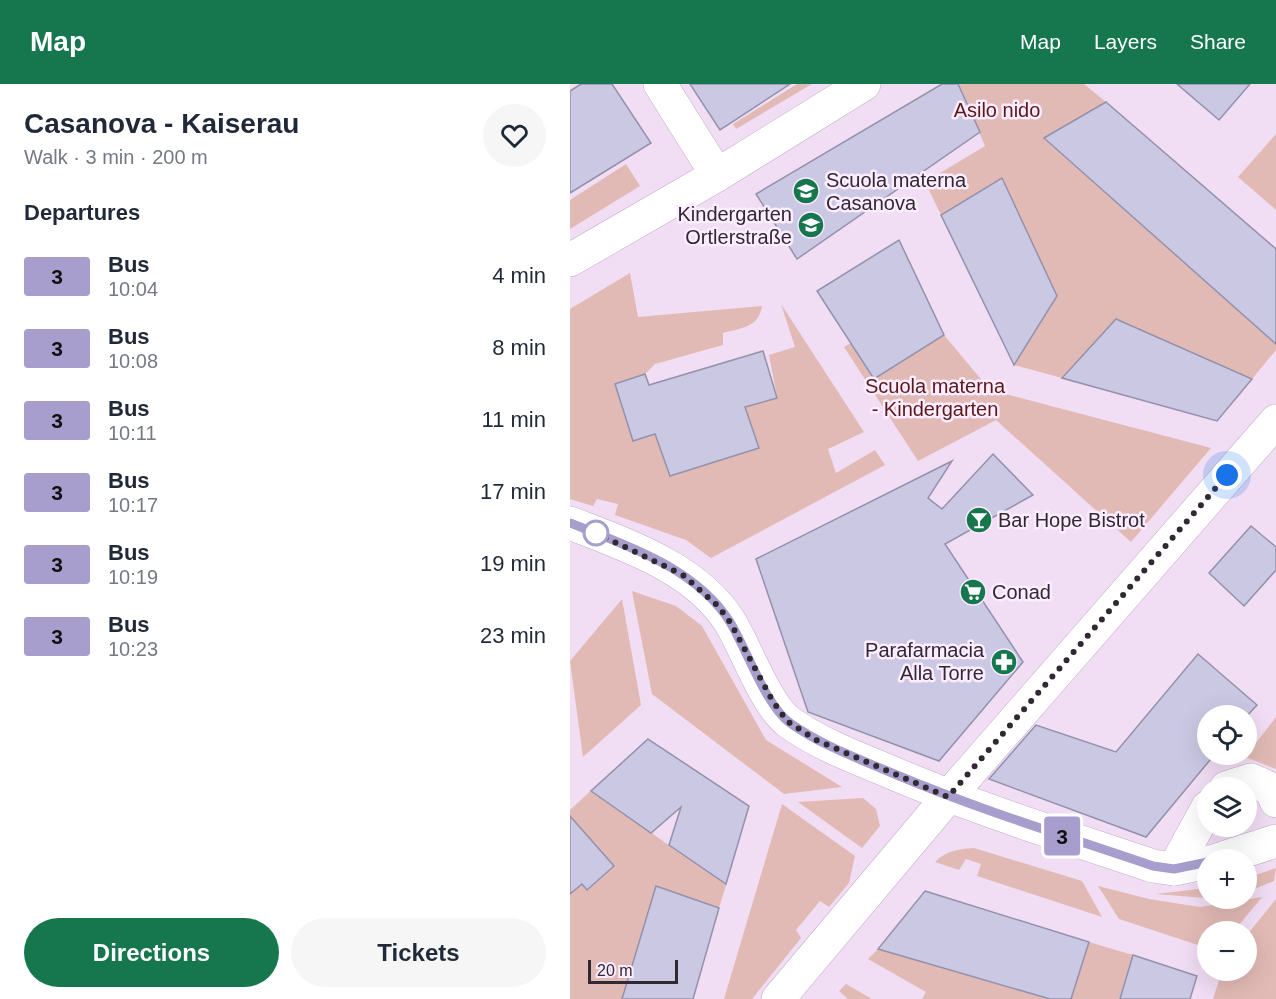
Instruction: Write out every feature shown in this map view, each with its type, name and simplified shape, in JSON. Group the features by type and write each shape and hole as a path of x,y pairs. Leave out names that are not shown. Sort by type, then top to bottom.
{"street":[{"path":"660,84 717,175"},
{"path":"570,260 717,175 864,84"},
{"path":"778,999 948,797 1276,421"},
{"path":"570,523 611,539 694,583 730,622 772,700 787,721 816,740 948,797 1153,866 1174,869 1197,864"},
{"path":"1257,783 1271,789 1276,801"},
{"path":"1174,869 1197,827"},
{"path":"1253,849 1276,842"}],"green space":[{"path":"797,84 812,84 736,129 733,124"},
{"name":"Asilo nido","path":"958,84 1084,84 1106,102 1044,138 1276,344 1276,350 1252,379 1116,320 1062,378 1014,365 1057,296 1002,178 941,215 925,182 985,146"},
{"path":"1276,134 1276,210 1238,177"},
{"path":"626,164 640,186 570,229 570,200"},
{"path":"630,273 638,317 762,306 757,318 748,326 723,333 723,345 655,364 645,374 615,384 633,440 777,397 769,355 795,347 781,304 864,432 828,449 836,473 875,450 885,465 711,558 686,540 615,515 618,504 597,499 593,506 570,499 570,309"},
{"name":"Scuola materna - Kindergarten","path":"944,335 990,390 1211,448 1131,542 996,420 918,461 844,347 851,343 874,379"},
{"path":"632,591 676,606 702,626 766,740 842,787 784,794 652,694"},
{"path":"622,599 641,705 583,757 570,661"},
{"path":"1276,717 1276,769 1257,762 1257,742"},
{"path":"597,785 625,814 684,856 730,872 719,908 656,886 622,999 570,999 570,894 582,884 588,890 614,866 570,816 570,810"},
{"path":"863,798 876,809 880,826 862,848 798,802"},
{"path":"782,804 855,856 849,883 829,907 820,901 796,930 801,938 752,999 724,999"},
{"path":"974,848 1082,881 1102,917 977,876 981,864 966,859 959,870 935,862 943,855 953,851"},
{"path":"1276,868 1274,881 1257,888 1257,875"},
{"path":"1098,886 1149,899 1197,907 1197,909 1252,909 1242,921 1197,921 1197,945 1119,919"},
{"path":"1197,889 1197,897 1156,894"},
{"path":"1276,899 1276,999 1213,999 1219,981 1257,981 1257,923"},
{"path":"1089,942 1133,955 1120,999 1071,999"},
{"path":"878,949 1050,999 922,999 926,992 868,959"},
{"path":"846,984 872,999 848,999 839,991"}],"building":[{"path":"581,84 612,84 651,143 570,193 570,91"},
{"path":"690,84 790,84 720,130"},
{"path":"942,84 958,84 980,132 797,259 756,194"},
{"path":"1177,84 1250,84 1219,120"},
{"path":"1106,102 1276,249 1276,344 1044,138"},
{"path":"1002,178 1057,296 1014,365 941,215"},
{"path":"899,240 944,335 874,379 817,291"},
{"path":"1116,319 1252,379 1217,421 1062,378"},
{"path":"763,351 777,398 745,407 759,448 670,476 655,434 633,441 615,384 645,374 649,385"},
{"path":"993,454 1033,495 945,544 1023,662 939,761 808,712 756,559 952,461 928,498 942,509"},
{"path":"1251,526 1276,547 1276,570 1244,606 1209,573"},
{"path":"1198,654 1257,705 1197,705 1197,765 1206,765 1146,837 989,779 1036,725 1116,752"},
{"path":"648,739 749,806 726,884 669,845 681,807 651,833 591,791"},
{"path":"570,816 614,866 587,890 582,884 570,894"},
{"path":"656,886 719,908 693,999 622,999"},
{"path":"925,891 1089,942 1071,999 1050,999 878,949"},
{"path":"1133,955 1197,976 1190,999 1120,999"}],"bus line":[{"name":"3","path":"570,523 611,539 683,575 694,583 718,606 730,622 772,700 787,721 816,740 948,797 1153,866 1174,869 1197,864"}],"place":[{"name":"Scuola materna Casanova","path":"806,191"},
{"name":"Kindergarten Ortlerstraße","path":"811,225"},
{"name":"Bar Hope Bistrot","path":"979,520"},
{"name":"Conad","path":"973,592"},
{"name":"Parafarmacia Alla Torre","path":"1004,662"}],"route":[{"path":"596,533 683,575 718,606 730,622 772,700 787,721 816,740 948,797 1227,475"}]}
